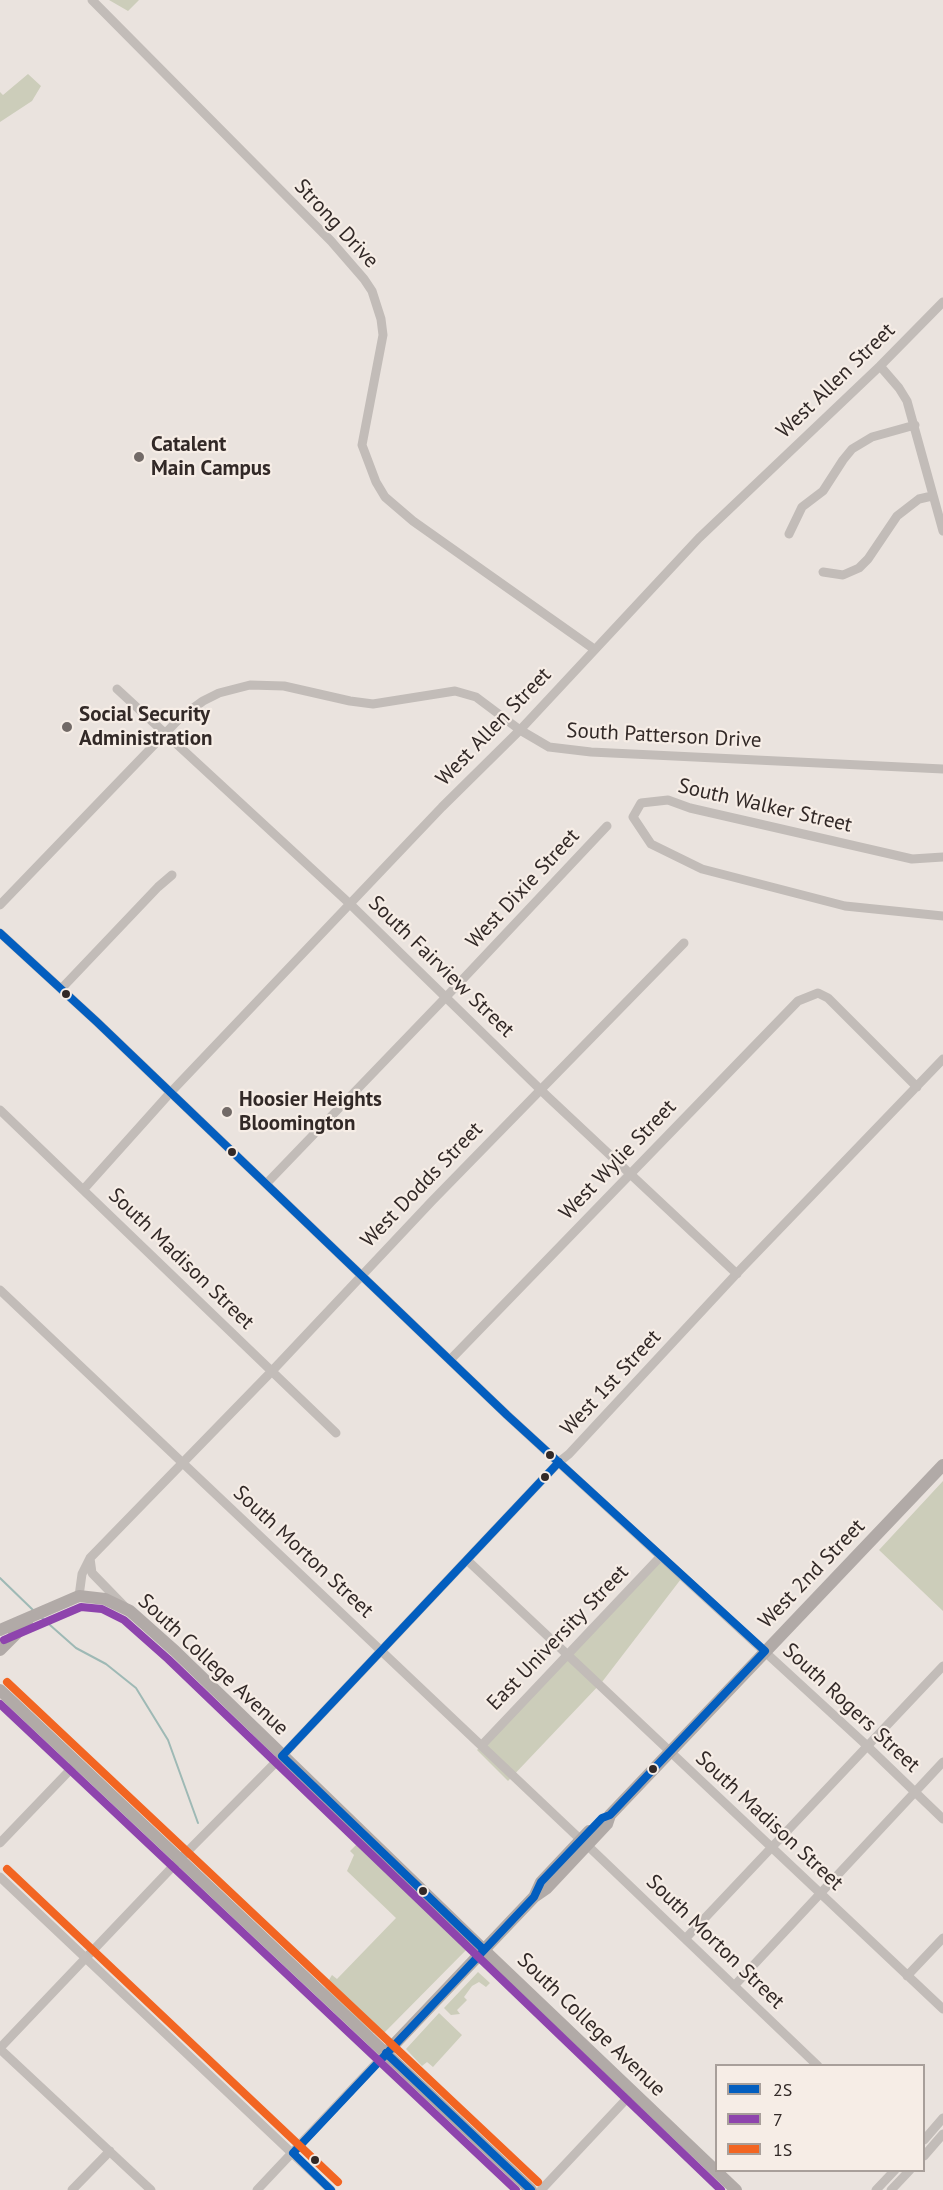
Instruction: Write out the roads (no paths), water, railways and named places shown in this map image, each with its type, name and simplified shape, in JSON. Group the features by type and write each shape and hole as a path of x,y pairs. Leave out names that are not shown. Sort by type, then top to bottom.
{"main road":[{"name":"West 2nd Street","path":"386,2053 534,1897 541,1882 584,1843 602,1818 610,1815 943,1465"},
{"name":"South College Avenue","path":"20,1625 41,1611 79,1596 105,1599 130,1611 175,1651 715,2170"},
{"path":"0,1630 20,1625"},
{"path":"0,1650 20,1625"},
{"path":"0,1690 531,2190"},
{"name":"South College Avenue","path":"717,2172 736,2190"}],"street":[{"name":"Strong Drive","path":"92,0 331,241 372,291 381,319 383,335 362,445 376,482 385,497 413,521 594,649"},
{"name":"West Allen Street","path":"83,1190 170,1093 442,807 520,730 699,538 880,366 943,302"},
{"path":"880,366 900,388 907,401 943,531"},
{"path":"789,534 801,507 823,491 852,449 872,436 915,425"},
{"path":"823,572 843,575 859,568 868,559 897,516 919,499 932,496"},
{"name":"South Patterson Drive","path":"0,905 181,717 203,701 236,687 284,686 373,704 455,691 476,697 520,730 549,747 591,752 943,770"},
{"name":"South Fairview Street","path":"117,689 350,904 737,1274"},
{"name":"South Walker Street","path":"943,857 912,859 668,800 641,803 633,817 651,844 702,869 845,906 943,916"},
{"name":"West Dixie Street","path":"266,1184 607,825"},
{"path":"61,989 172,875"},
{"name":"South Rogers Street","path":"0,933 450,1360 943,1819"},
{"name":"West Dodds Street","path":"79,1596 82,1574 90,1558 684,943"},
{"name":"West Wylie Street","path":"450,1360 798,1001 818,993 828,998 917,1087"},
{"name":"West 1st Street","path":"0,2049 180,1859 282,1756 943,1059"},
{"name":"South Madison Street","path":"0,1110 336,1432"},
{"name":"South Morton Street","path":"0,1290 686,1938 816,2064"},
{"name":"East University Street","path":"482,1745 661,1556"},
{"path":"90,1558 92,1573 130,1611"},
{"name":"South Madison Street","path":"467,1560 943,2009"},
{"path":"686,1938 943,1666"},
{"path":"0,1843 76,1762"},
{"path":"734,1986 943,1762"},
{"path":"0,1877 331,2190"},
{"path":"907,1976 943,1938"},
{"path":"0,2049 151,2190"},
{"path":"257,2190 386,2053"},
{"path":"540,2190 633,2092"},
{"path":"925,2139 943,2118"},
{"path":"925,2155 943,2134"},
{"path":"72,2190 110,2151"},
{"path":"876,2190 893,2172"},
{"path":"891,2190 908,2172"}],"waterway":[{"path":"0,1578 33,1610"},
{"path":"42,1618 76,1648 106,1664 136,1688 168,1740 198,1823"}],"place":[{"name":"Catalent Main Campus","path":"139,457"},
{"name":"Social Security Administration","path":"67,727"},
{"name":"Hoosier Heights Bloomington","path":"227,1112"}]}
